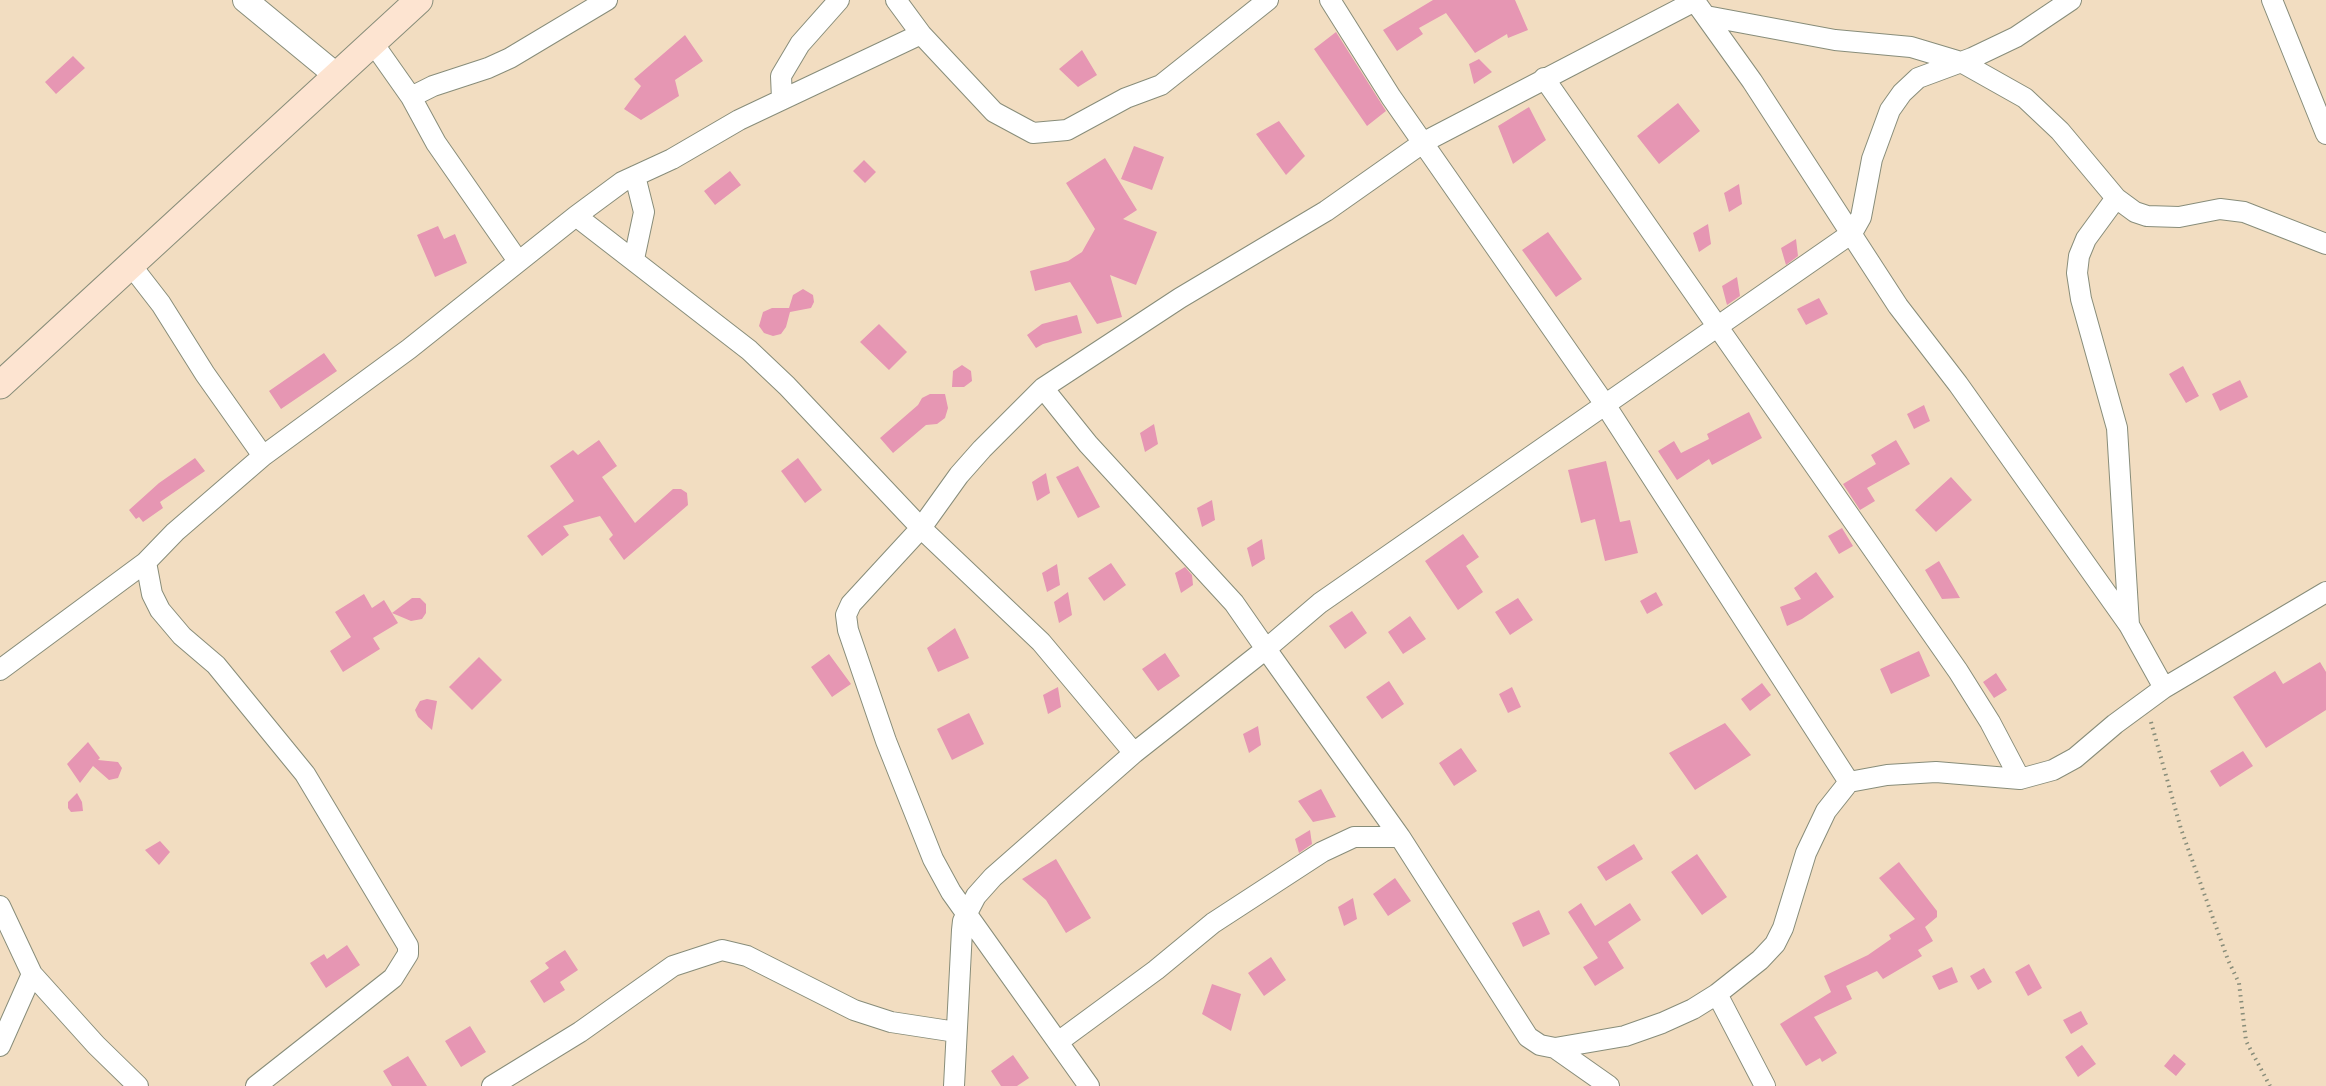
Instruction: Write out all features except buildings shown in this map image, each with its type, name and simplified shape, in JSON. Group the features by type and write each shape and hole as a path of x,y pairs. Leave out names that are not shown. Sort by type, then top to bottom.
{"main road":[{"path":"0,385 419,0"}],"street":[{"path":"245,0 336,75"},
{"path":"411,97 433,86 488,68 510,58 607,0"},
{"path":"782,99 781,76 800,44 839,0"},
{"path":"896,0 921,34 994,112 1033,133 1058,132 1126,98 1161,85 1268,0"},
{"path":"1330,0 1391,97 1604,403 1849,782"},
{"path":"954,1086 961,936 967,913 976,896 993,877 1134,753 1266,649 1320,603 1604,403 1852,233 1861,218 1872,159 1890,110 1902,93 1918,78 1961,62 2016,37 2071,0"},
{"path":"2272,0 2326,134"},
{"path":"1698,6 1752,81 1898,306 1958,384 2129,625 2164,688"},
{"path":"1089,1086 951,892 933,860 885,741 848,630 846,615 851,604 921,528 959,475 1043,388 1180,298 1326,211 1424,142 1544,78 1698,6 1835,39 1911,47 1961,62 2025,98 2060,131 2115,198 2147,216 2179,217 2220,209 2244,212 2326,244"},
{"path":"0,670 146,562 175,532 263,456 409,349 607,192 782,99 921,34"},
{"path":"373,43 411,97 436,143 518,261"},
{"path":"1544,78 1958,671 1990,722 2020,779"},
{"path":"634,259 644,212 635,176"},
{"path":"2115,198 2086,239 2079,256 2077,273 2081,300 2117,428 2129,625"},
{"path":"576,216 749,350 809,409 921,528 1041,642 1134,753"},
{"path":"130,264 160,304 205,374 263,456"},
{"path":"1043,388 1088,444 1227,596 1400,837 1528,1037 1540,1045 1555,1048 1625,1036 1693,1009 1717,994 1775,944 1783,928 1806,853 1826,810 1849,782 1887,775 1936,772 2020,779 2053,770 2075,758 2145,700 2326,592"},
{"path":"146,562 153,594 160,610 182,636 216,665 305,774 408,946 408,954 393,978 256,1086"},
{"path":"1058,1042 1156,970 1213,923 1322,852 1354,837 1400,837"},
{"path":"0,906 32,974 96,1046 138,1086"},
{"path":"492,1086 580,1032 672,966 722,950 747,956 854,1010 891,1022 956,1032"},
{"path":"0,1046 32,974"},
{"path":"1717,994 1765,1086"},
{"path":"1555,1048 1609,1086"}],"path":[{"path":"2145,700 2181,829 2228,960 2239,983 2246,1041 2270,1086"}]}
